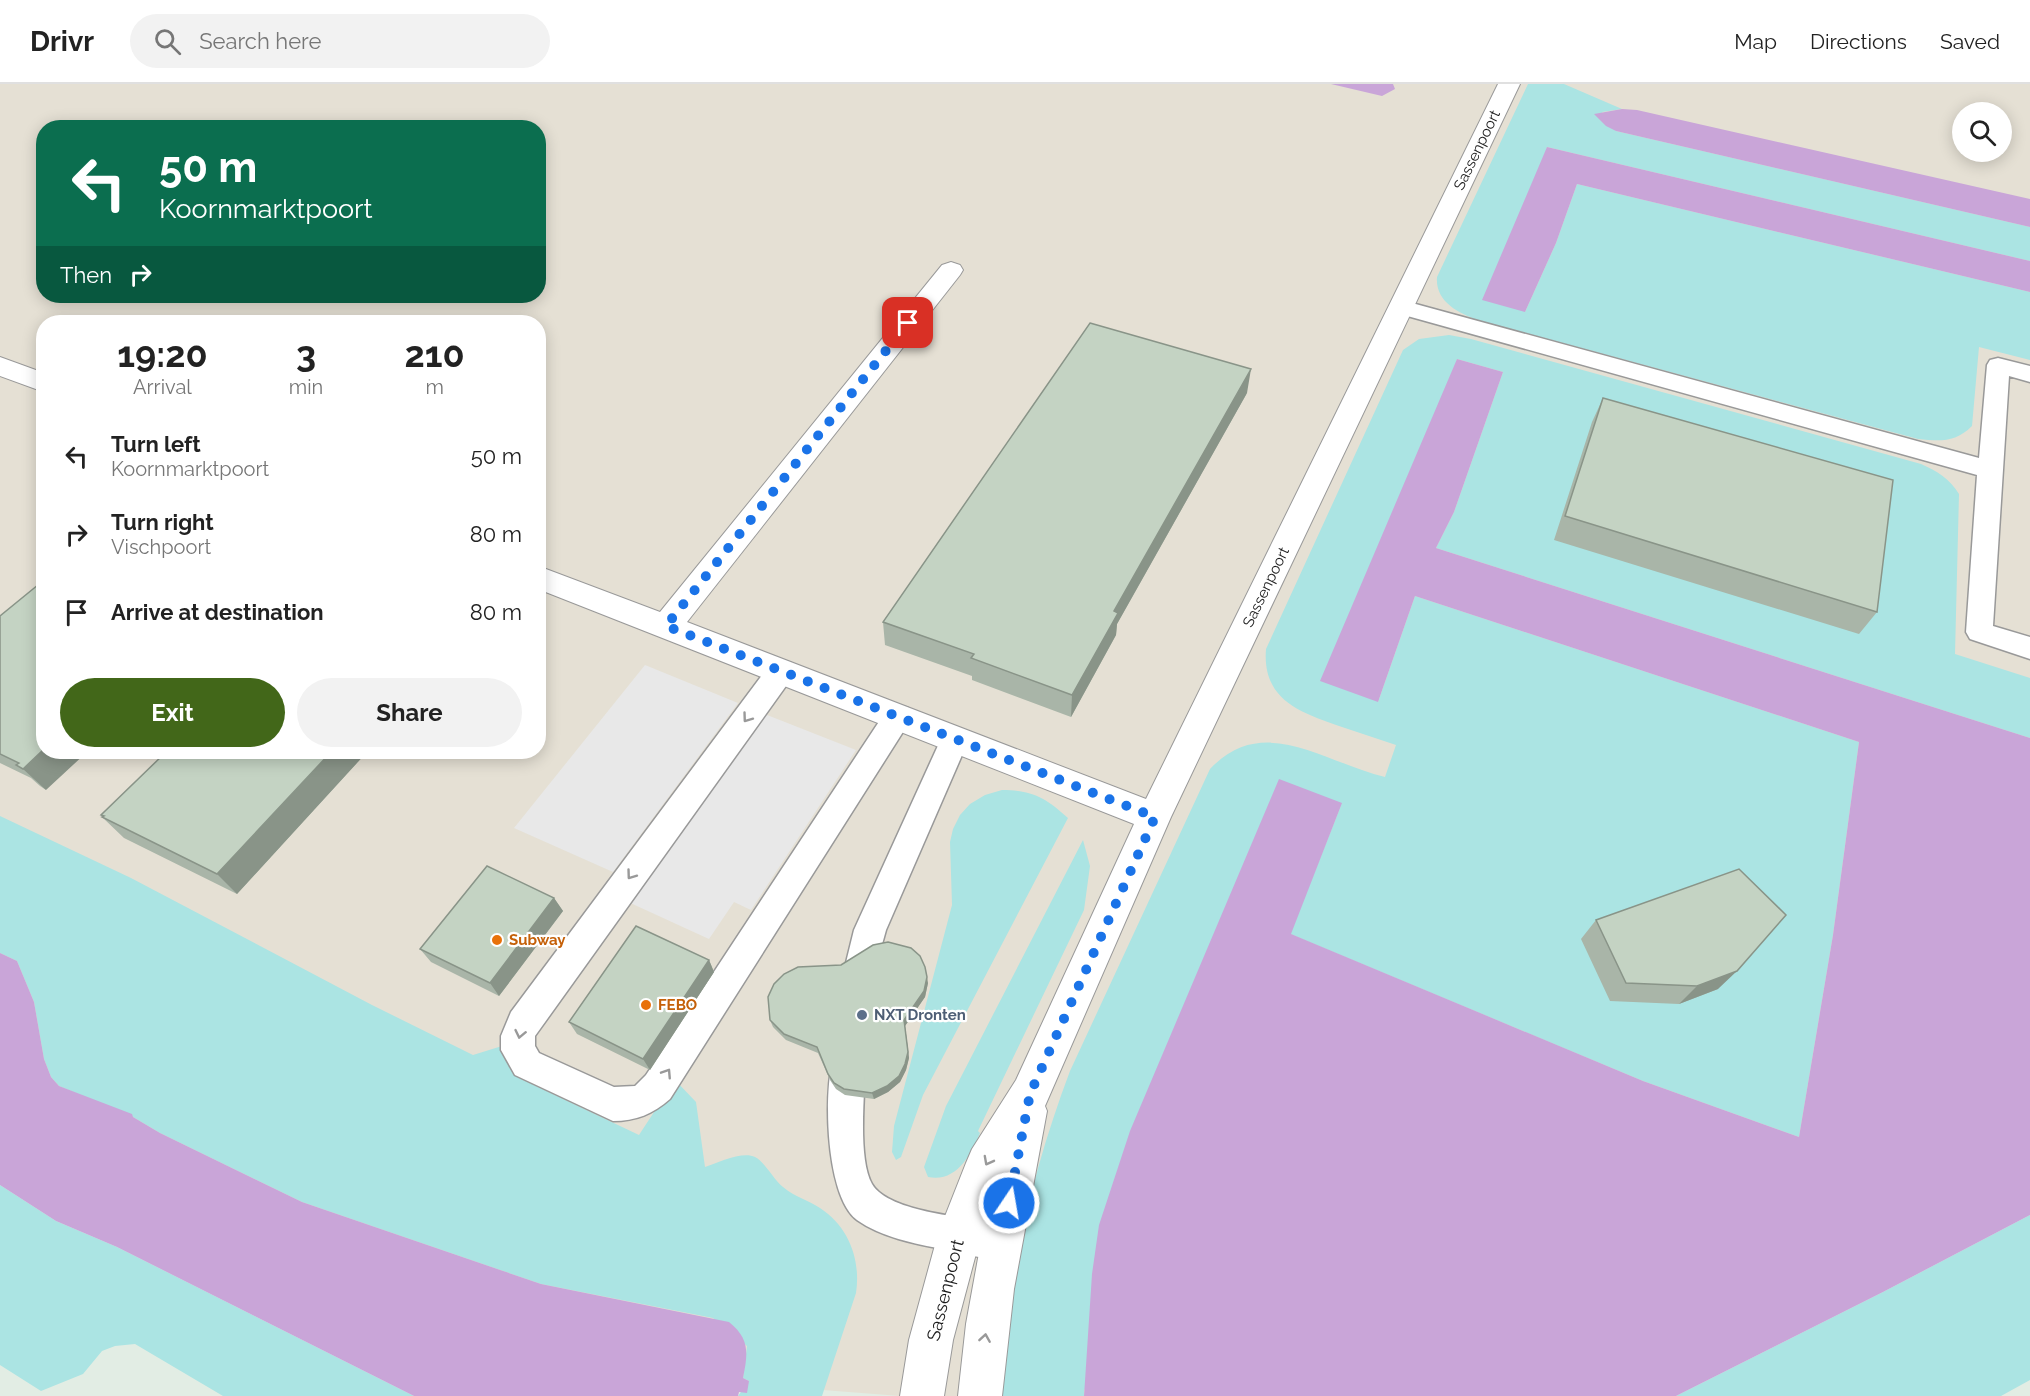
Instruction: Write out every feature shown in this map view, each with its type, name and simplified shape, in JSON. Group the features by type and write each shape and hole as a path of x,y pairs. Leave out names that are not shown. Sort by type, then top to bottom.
{"street":[{"name":"Sassenpoort","path":"922,1396 931,1341 959,1234 986,1163 1030,1094 1155,817 1509,84"},
{"path":"666,626 951,270"},
{"path":"0,366 36,380"},
{"path":"546,579 1155,817"},
{"name":"Sassenpoort","path":"980,1396 982,1356 1030,1094"}],"lane":[{"path":"1401,307 1990,470"},
{"path":"2030,374 1998,365 1979,632 2030,648"},
{"path":"781,671 523,1023 518,1036 518,1050 527,1064 614,1104 630,1104 646,1098 658,1087 898,716"},
{"path":"955,739 870,930 849,1021 848,1156 861,1199 892,1220 1002,1241"}],"shaded area":[{"path":"0,84 2030,84 2030,1103 1239,1396 900,1396 604,1373 0,1067"},
{"path":"1331,84 1393,84 1395,89 1382,96"},
{"path":"1528,84 1564,84 1622,109 1602,112 1616,131 2030,227 2030,261 1547,147 1525,312 1556,243 1577,184 2030,292 2030,360 1979,347 1972,426 1966,432 1947,440 1926,440 1478,320 1463,314 1444,299 1437,285 1437,277"},
{"path":"1622,109 1637,110 2030,199 2030,227 1616,131 1606,126 1594,114"},
{"path":"1547,147 2030,261 2030,292 1577,184 1556,243 1525,312 1482,300"},
{"path":"1449,335 1471,339 1921,464 1943,476 1959,494 1955,654 2030,678 2030,738 1436,548 1454,512 1503,372 1457,359 1378,702 1415,596 1859,742 1833,935 1799,1137 1643,1081 1290,934 1342,803 1084,1391 1084,1396 1001,1396 1006,1323 1023,1227 1039,1164 1059,1102 1070,1071 1210,769 1231,752 1252,744 1273,743 1295,746 1385,777 1396,745 1324,721 1297,709 1286,701 1270,680 1266,666 1266,649 1403,350 1419,339"},
{"path":"1457,359 1503,372 1454,512 1436,548 2030,738 2030,1215 1676,1396 1084,1396 1092,1274 1099,1225 1130,1131 1279,779 1342,803 1291,934 1643,1081 1799,1137 1833,935 1859,742 1415,596 1378,702 1320,681"},
{"path":"645,665 738,703 613,872 514,828"},
{"path":"762,713 856,750 751,910 734,902 709,939 626,901"},
{"path":"1002,790 1031,794 1053,805 1068,818 923,1095 901,1157 896,1160 892,1152 894,1126 952,905 950,842 953,829 960,815 970,804 985,795"},
{"path":"0,816 131,878 372,1005 473,1055 502,1046 505,1059 519,1078 639,1135 675,1080 696,1102 705,1167 737,1156 755,1157 783,1187 830,1216 839,1225 851,1245 857,1268 856,1293 822,1396 738,1396 749,1381 743,1378 747,1346 713,1318 541,1284 302,1202 160,1133 133,1117 59,1086 51,1077 44,1059 34,1002 17,961 0,953"},
{"path":"1083,840 1090,866 1084,910 978,1131 980,1133 972,1150 954,1172 938,1178 928,1177 924,1167 946,1106"},
{"path":"0,953 17,961 34,1002 44,1059 51,1077 59,1086 132,1114 133,1117 160,1133 302,1202 541,1284 729,1322 741,1334 746,1347 743,1378 749,1381 747,1393 739,1392 738,1396 414,1396 117,1247 56,1221 0,1185"},
{"path":"0,1185 56,1221 117,1247 414,1396 223,1396 135,1344 115,1346 102,1351 83,1374 41,1391 0,1365"},
{"path":"2030,1215 2030,1380 2001,1396 1676,1396 1883,1292"}],"building":[{"path":"1090,323 1251,369 1114,611 1118,613 1072,695 971,658 974,654 883,622"},
{"path":"1603,398 1893,480 1877,612 1565,516"},
{"path":"36,587 36,757 23,769 16,765 19,763 0,754 0,616"},
{"path":"159,759 324,759 217,874 101,815"},
{"path":"487,866 554,898 490,983 420,949"},
{"path":"1739,869 1786,915 1737,971 1697,986 1626,983 1596,920"},
{"path":"636,926 709,960 643,1059 569,1022"},
{"path":"888,942 911,948 920,956 927,977 924,991 904,1020 908,1052 905,1064 899,1076 887,1086 872,1093 844,1089 834,1083 828,1074 817,1047 784,1034 770,1020 768,997 774,984 784,974 798,967 841,965 873,945"}],"place":[{"name":"Subway","path":"497,940"},
{"name":"FEBO","path":"646,1005"},
{"name":"NXT Dronten","path":"862,1015"}],"route":[{"path":"908,323 666,626 1155,817 1030,1094 1009,1203"}]}
